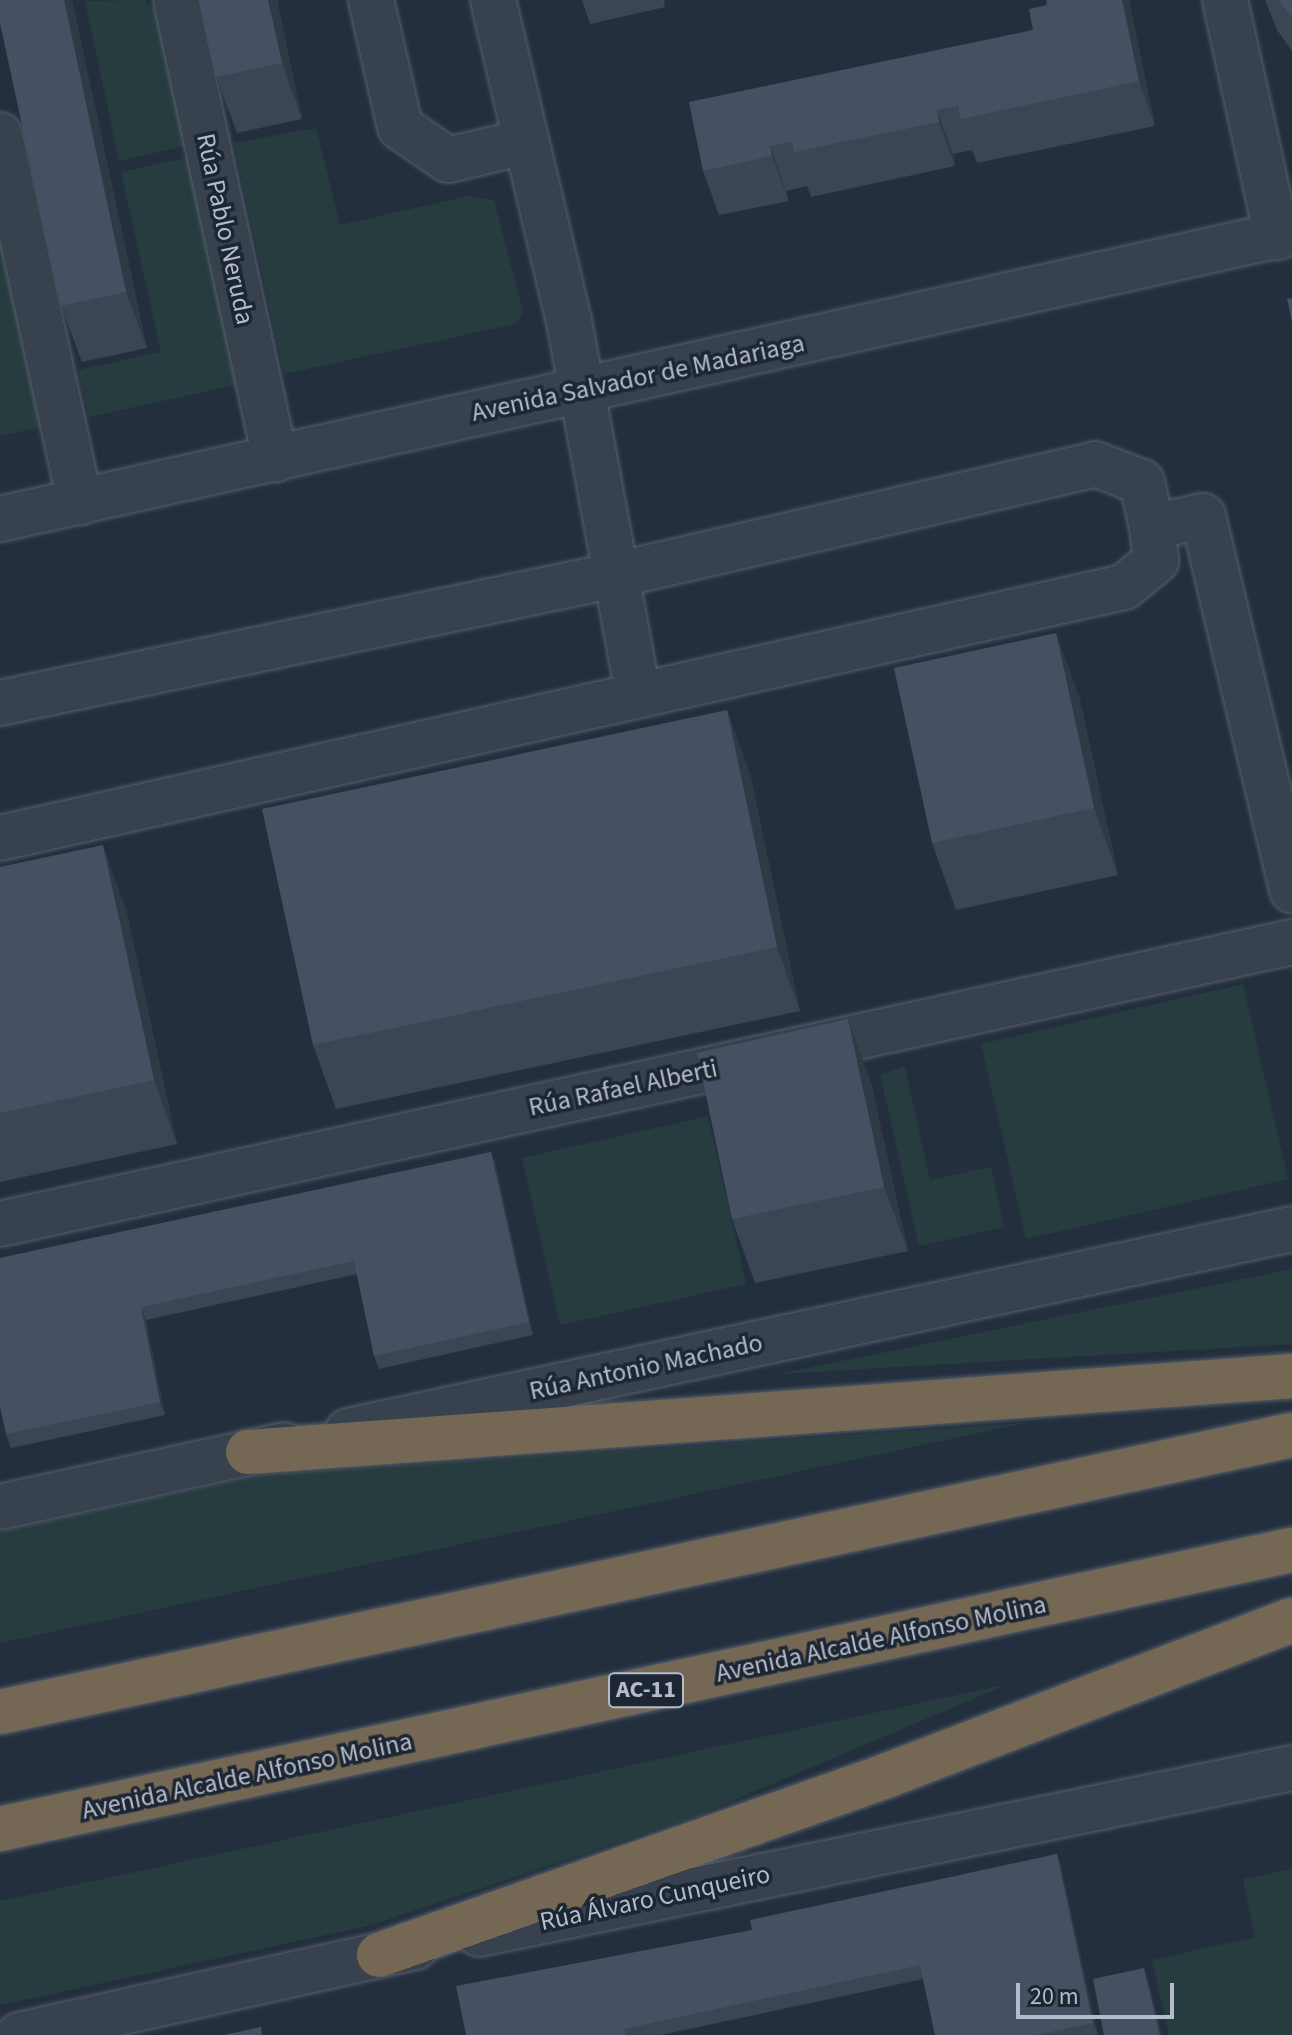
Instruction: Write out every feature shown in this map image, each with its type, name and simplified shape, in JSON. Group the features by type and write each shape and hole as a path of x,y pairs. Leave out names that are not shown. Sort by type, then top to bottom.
{"highway":[{"path":"248,1452 1292,1376"},
{"path":"0,1712 1292,1435"},
{"name":"Avenida Alcalde Alfonso Molina","path":"0,1829 1292,1550"},
{"path":"379,1955 883,1777 1292,1620"}],"street":[{"name":"Rúa Pablo Neruda","path":"176,0 275,459"},
{"path":"371,0 400,127 448,160 524,142"},
{"path":"493,0 581,391 638,695"},
{"name":"Avenida Salvador de Madariaga","path":"0,519 1284,234 1225,0"},
{"path":"0,135 80,502"},
{"path":"0,703 616,575 1095,464 1142,482 1152,527 1156,561 1124,587 0,838"},
{"path":"1152,527 1203,516 1292,891"},
{"name":"Rúa Rafael Alberti","path":"0,1224 1292,942"},
{"name":"Rúa Antonio Machado","path":"0,1507 1292,1229"},
{"name":"Rúa Álvaro Cunqueiro","path":"19,2035 379,1955 1292,1768"}],"green space":[{"path":"145,0 158,15 189,145 119,161 85,1"},
{"path":"316,128 340,225 468,196 494,200 523,312 516,324 284,374 234,143"},
{"path":"191,157 240,384 89,417 78,370 161,352 121,172"},
{"path":"0,216 46,426 0,436"},
{"path":"1243,984 1288,1179 1026,1239 981,1044"},
{"path":"905,1067 930,1180 991,1167 1004,1227 919,1246 880,1074"},
{"path":"708,1116 746,1284 560,1325 522,1158"},
{"path":"1292,1269 1292,1344 778,1374"},
{"path":"1025,1423 0,1643 0,1532 260,1475"},
{"path":"1008,1684 697,1816 372,1925 0,2005 0,1901"},
{"path":"1292,1869 1292,2035 1169,2035 1152,1960 1255,1937 1243,1879"}],"building":[{"path":"0,0 64,0 126,292 61,306 0,23"},
{"path":"200,0 268,0 282,63 216,77"},
{"path":"1046,0 1122,0 1139,81 961,119 958,106 937,110 939,122 794,152 792,142 770,146 772,156 703,171 689,102 1033,30 1029,9 1047,5"},
{"path":"1279,0 1292,0 1292,18"},
{"path":"1292,298 1292,322 1287,299"},
{"path":"1056,633 1094,808 932,843 894,668"},
{"path":"727,710 777,947 313,1045 262,809"},
{"path":"103,845 154,1080 0,1113 0,867"},
{"path":"848,1019 884,1187 732,1219 697,1053"},
{"path":"491,1152 529,1322 374,1356 354,1261 141,1307 160,1402 6,1434 0,1407 0,1258"},
{"path":"1057,1854 1093,2023 1036,2035 935,2035 920,1965 624,2029 626,2035 466,2035 456,1986 752,1930 750,1920"},
{"path":"1144,1968 1160,2035 1104,2035 1093,1979"},
{"path":"261,2027 262,2035 224,2035"}]}
